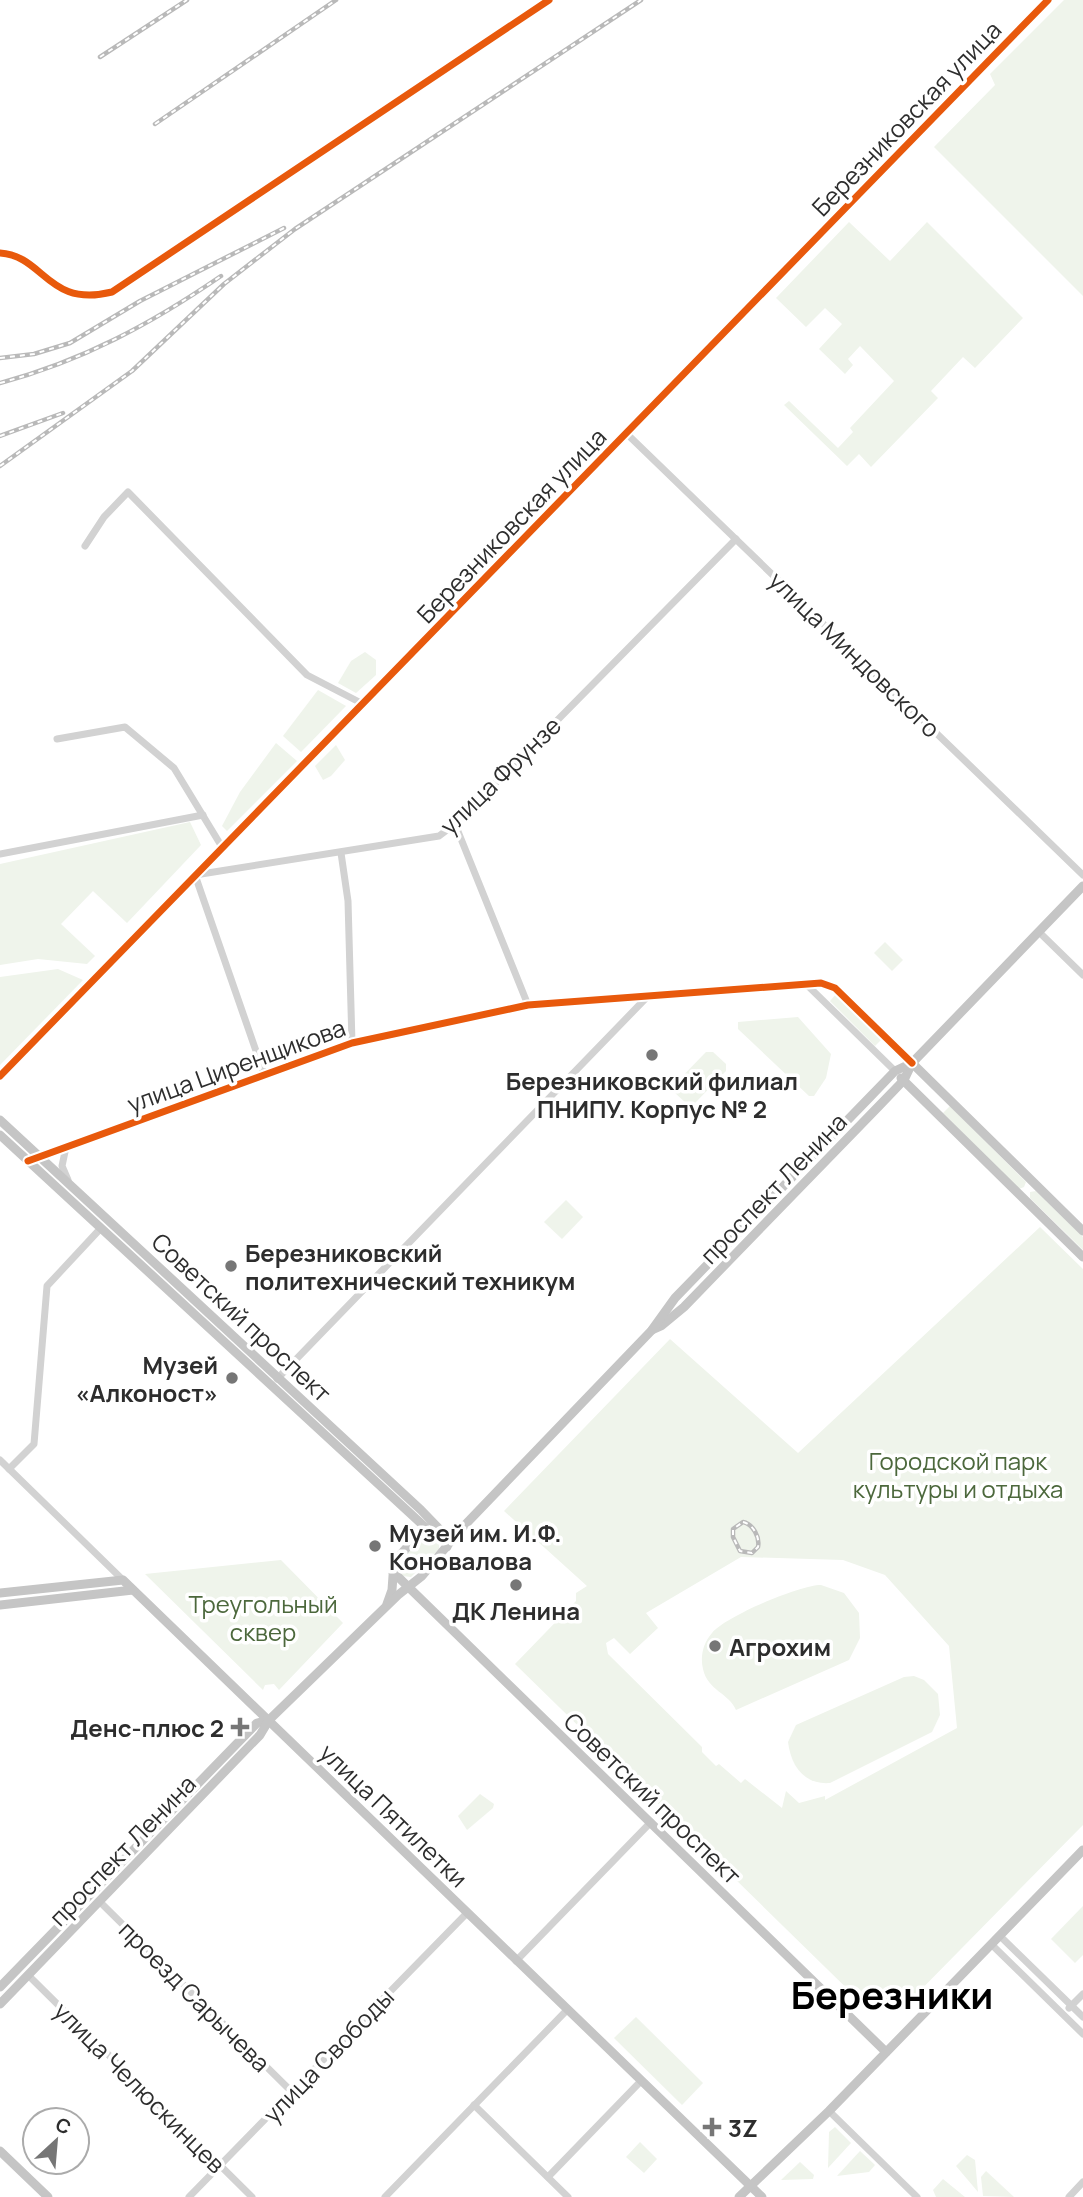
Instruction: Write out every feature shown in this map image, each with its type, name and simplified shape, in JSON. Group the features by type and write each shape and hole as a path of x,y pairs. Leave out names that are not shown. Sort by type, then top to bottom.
{"main road":[{"name":"проспект Ленина","path":"0,2004 260,1735 269,1720 446,1549 461,1529 652,1330 676,1298 895,1072 912,1063 1083,886"},
{"name":"проспект Ленина","path":"652,1330 684,1307 904,1080 912,1063"},
{"path":"912,1063 1083,1231"},
{"path":"895,1072 1083,1257"},
{"name":"Советский проспект","path":"0,1120 441,1529"},
{"name":"Советский проспект","path":"0,1135 425,1527"},
{"name":"проспект Ленина","path":"382,1611 392,1590 397,1558 425,1527"},
{"path":"425,1527 461,1529"},
{"path":"441,1529 447,1540 446,1549"},
{"name":"Советский проспект","path":"393,1572 886,2052"},
{"path":"0,1593 123,1580"},
{"name":"улица Пятилетки","path":"123,1580 762,2197"},
{"path":"29,1590 31,1602"},
{"path":"0,1605 133,1590"},
{"name":"проспект Ленина","path":"0,1987 257,1723 269,1720"},
{"path":"739,2197 829,2111 1083,1850"},
{"path":"0,2151 48,2197"}],"street":[{"path":"0,253 10,253 50,284 72,294 93,297 112,292 549,0"},
{"name":"Березниковская улица","path":"0,1076 1048,0"},
{"name":"улица Миндовского","path":"627,434 1083,875"},
{"path":"85,546 104,517 128,492 307,675 363,704"},
{"name":"улица Фрунзе","path":"195,875 439,836 454,824 736,539"},
{"path":"57,739 125,727 174,768 222,847"},
{"path":"0,854 202,815"},
{"path":"454,824 528,1005"},
{"path":"341,853 348,901 352,1043"},
{"path":"195,875 264,1074"},
{"path":"1039,932 1083,975"},
{"name":"улица Циренщикова","path":"28,1161 352,1043 528,1005 821,983 835,988 912,1063"},
{"path":"806,984 895,1072"},
{"path":"271,1385 649,996"},
{"path":"66,1147 62,1166 69,1184"},
{"path":"9,1469 34,1444 47,1286 101,1228"},
{"name":"улица Пятилетки","path":"0,1460 123,1580"},
{"path":"516,1961 651,1822"},
{"name":"проезд Сарычева","path":"99,1901 292,2092"},
{"name":"улица Свободы","path":"189,2197 467,1913"},
{"path":"1000,1936 1083,2017"},
{"path":"992,1944 1083,2034"},
{"name":"улица Челюскинцев","path":"29,1976 252,2197"},
{"path":"1063,2014 1083,1994"},
{"path":"385,2197 567,2010"},
{"path":"548,2177 640,2082"},
{"path":"474,2105 568,2197"},
{"path":"829,2111 916,2197"},
{"path":"1069,2197 1083,2182"}],"green space":[{"path":"1064,0 1083,0 1083,296 934,147 995,85 990,74"},
{"path":"849,222 890,261 927,222 1023,318 975,368 963,357 931,391 938,398 871,467 859,454 847,466 784,405 789,401 838,448 853,432 850,428 894,381 860,346 848,359 853,365 845,374 819,349 842,324 825,308 806,327 776,298"},
{"path":"365,652 376,660 376,675 356,693 338,683 351,661"},
{"path":"318,690 346,706 301,752 283,736"},
{"path":"276,743 297,761 227,831 222,826 240,792"},
{"path":"336,745 345,760 331,776 323,780 315,766"},
{"path":"190,822 201,845 127,923 93,891 61,924 95,956 87,964 38,959 0,965 0,864"},
{"path":"885,942 903,960 892,971 874,953"},
{"path":"58,969 83,980 0,1065 0,977"},
{"path":"837,993 883,1038 875,1046 830,1001"},
{"path":"798,1017 831,1054 826,1078 814,1096 809,1096 738,1029 738,1022"},
{"path":"706,1052 713,1052 726,1064 726,1071 694,1104 687,1104 674,1092 674,1085"},
{"path":"950,1106 1026,1182 1024,1187 1019,1189 943,1113"},
{"path":"1036,1191 1083,1237 1083,1250 1030,1198 1030,1192"},
{"path":"566,1200 583,1217 562,1239 544,1222"},
{"name":"Городской парк культуры и отдыха","path":"1040,1227 1083,1269 1083,1825 902,2009 884,2003 869,2010 515,1664 576,1601 576,1593 587,1586 504,1511 670,1339 798,1453","holes":["741,1557 843,1560 885,1575 949,1646 957,1728 825,1800 825,1796 799,1803 786,1791 782,1808 745,1779 741,1783 719,1764 716,1766 702,1752 702,1747 608,1654 606,1643 614,1638 630,1654 658,1628 646,1613"]},
{"path":"429,1533 439,1540 439,1549 411,1577 402,1576 396,1568 401,1558 414,1542"},
{"name":"Треугольный сквер","path":"281,1560 343,1623 279,1690 274,1684 265,1685 263,1690 145,1574"},
{"path":"821,1585 844,1593 859,1613 860,1638 849,1660 736,1710 706,1676 702,1655 709,1637 731,1619 763,1603 797,1590"},
{"path":"914,1676 924,1680 938,1694 940,1715 932,1732 830,1783 813,1781 800,1772 792,1759 788,1742 796,1725 904,1677"},
{"path":"480,1794 494,1804 493,1808 467,1830 458,1816"},
{"path":"1083,1906 1083,1955 1075,1963 1051,1939"},
{"path":"636,2017 703,2083 682,2105 614,2038"},
{"path":"835,2127 851,2143 828,2168 829,2132"},
{"path":"640,2142 657,2159 644,2173 626,2157"},
{"path":"860,2151 875,2165 869,2172 837,2176"},
{"path":"967,2155 975,2160 978,2192 956,2166"},
{"path":"800,2162 814,2175 813,2179 781,2180"},
{"path":"986,2171 1014,2197 983,2196 981,2177"},
{"path":"943,2179 965,2197 936,2197 933,2190"}],"railway":[{"path":"100,57 187,0"},
{"path":"155,124 336,0"},
{"path":"0,466 132,371 224,284 295,229 641,0"},
{"path":"0,358 34,354 70,343 140,301 284,228"},
{"path":"0,383 59,364 115,339 168,310 221,276"},
{"path":"0,436 63,413"},
{"path":"743,1522 750,1525 757,1535 758,1547 752,1553 740,1551 733,1537 733,1529 743,1522"}],"cycle path":[{"path":"0,253 15,256 48,280 73,293 90,295 112,292 549,0"},
{"path":"0,1076 1048,0"},
{"path":"28,1161 352,1043 528,1005 821,983 835,988 912,1063"}],"place":[{"name":"Березниковский филиал ПНИПУ. Корпус № 2","path":"652,1055"},
{"name":"Березниковский политехнический техникум","path":"231,1266"},
{"name":"Музей «Алконост»","path":"232,1378"},
{"name":"Музей им. И.Ф. Коновалова","path":"375,1546"},
{"name":"ДК Ленина","path":"516,1585"},
{"name":"Агрохим","path":"715,1646"},
{"name":"Денс-плюс 2","path":"240,1727"},
{"name":"3Z","path":"712,2127"}],"district":[{"name":"Березники","path":"892,1994"}]}
